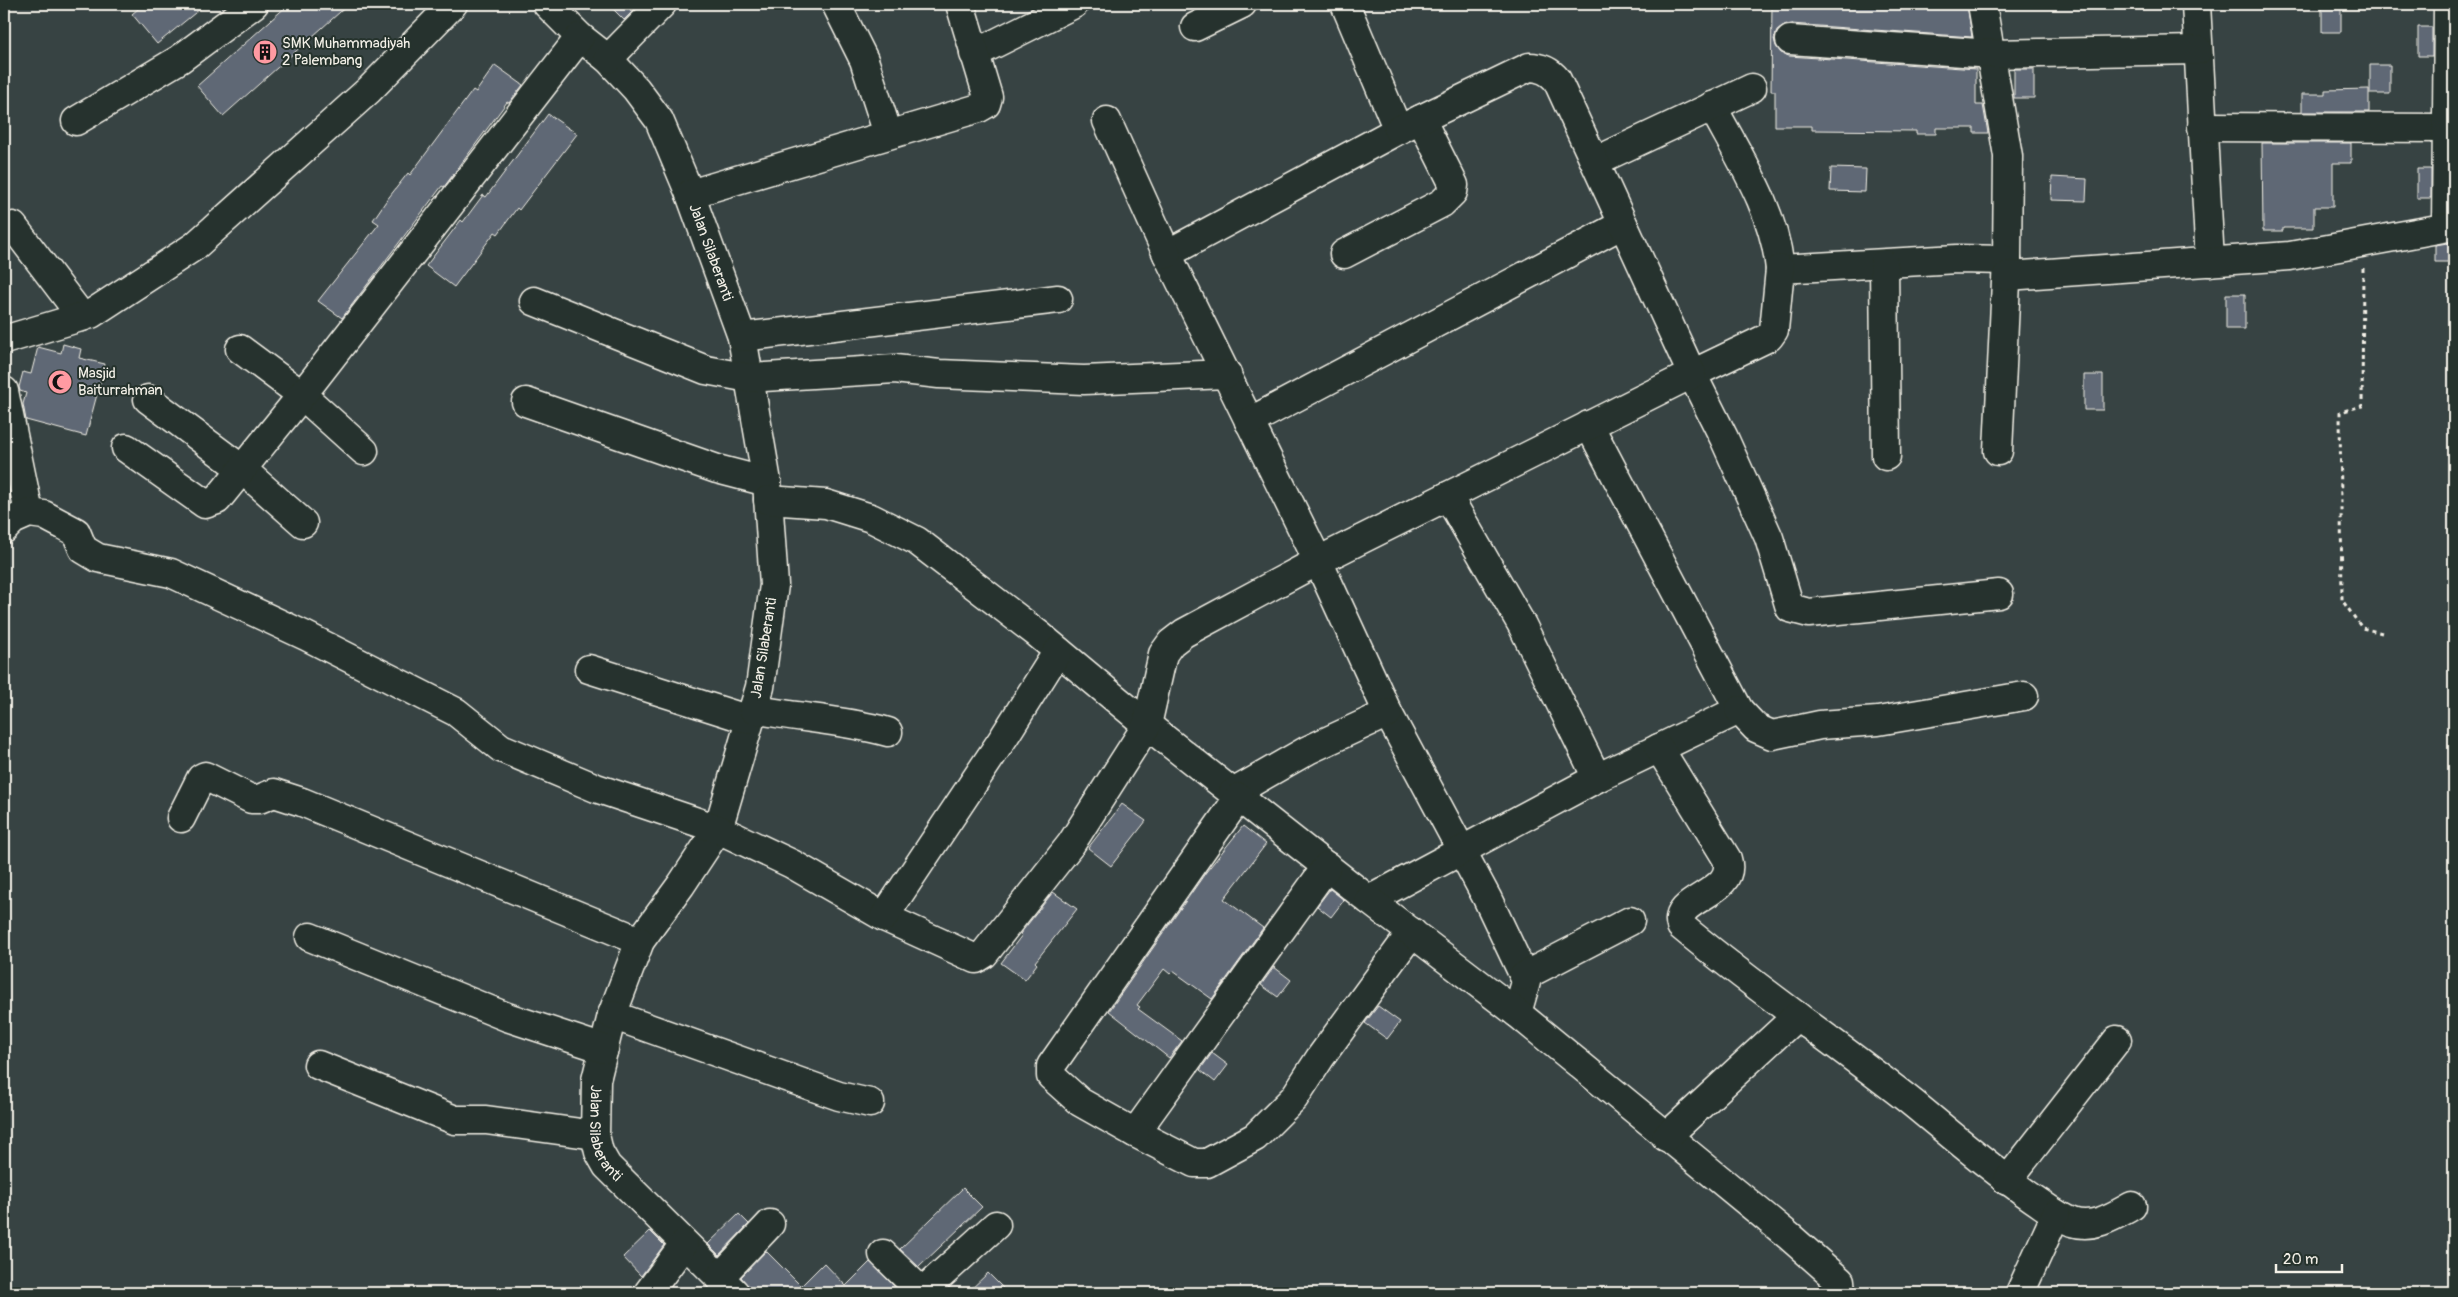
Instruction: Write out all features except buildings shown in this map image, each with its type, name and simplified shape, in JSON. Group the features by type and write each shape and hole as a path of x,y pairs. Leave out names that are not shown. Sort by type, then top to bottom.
{"street":[{"path":"76,121 180,59 254,4"},
{"path":"4,340 91,314 195,246 369,90 453,4"},
{"name":"Jalan Silaberanti","path":"547,4 580,37 608,59 636,89 659,120 690,194 742,337 768,491 774,585 760,687 718,829 681,885 640,941 612,1014 596,1080 595,1135 599,1152 607,1166 727,1286"},
{"path":"608,59 662,4"},
{"path":"836,4 864,60 888,134"},
{"path":"690,194 979,108 986,104 988,97 960,4"},
{"path":"974,54 1074,4"},
{"path":"1195,27 1242,4"},
{"path":"1344,254 1442,203 1453,192 1454,185 1409,124 1345,4"},
{"path":"1982,4 2008,156 2007,268 1998,450"},
{"path":"2196,4 2210,262"},
{"path":"1780,269 1976,258 2007,268 2210,262 2290,256 2450,226 2446,128 2450,73 2448,4"},
{"path":"126,448 205,504 217,500 302,395 580,37"},
{"path":"1790,40 1992,54 2198,50"},
{"path":"1167,254 1409,124 1529,67 1537,67 1552,73 1596,161 1623,224 1692,374 1728,446 1769,538 1790,608 1809,613 1998,594"},
{"path":"1596,161 1752,88"},
{"path":"4,529 13,520 29,514 44,515 76,532 83,549 98,558 171,573 314,640 456,712 501,748 596,788 718,829 792,864 884,917 976,959 984,954 1071,844 1148,725 1158,670 1163,654 1171,643 1184,633 1318,561 1769,337 1774,330 1780,269 1775,239 1763,202 1712,106"},
{"path":"1107,121 1167,254 1318,561 1388,713 1462,850 1524,976 1526,982 1517,1013"},
{"path":"2202,127 2446,128"},
{"path":"1249,422 1623,224"},
{"path":"13,226 82,316"},
{"path":"1884,264 1886,456"},
{"path":"742,337 1058,299"},
{"path":"534,301 706,370 749,378 895,368 939,374 1084,380 1227,374"},
{"path":"240,350 302,395 364,450"},
{"path":"4,391 29,514"},
{"path":"148,399 243,470 303,523"},
{"path":"526,402 717,469 768,491 826,504 871,518 918,541 1369,900 1517,1013 1790,1237 1846,1289"},
{"path":"1589,425 1739,710 1756,728 1772,735 1820,725 1878,721 2024,696"},
{"path":"1448,496 1522,625 1597,778"},
{"path":"884,917 1004,738 1058,651"},
{"path":"589,669 752,714 868,726 888,732"},
{"path":"1369,900 1597,778 1739,710"},
{"path":"1388,713 1308,750 1236,795 1051,1066 1051,1076 1080,1102 1135,1134 1194,1163 1207,1164 1255,1137 1294,1098 1320,1058 1412,932"},
{"path":"1659,748 1727,859 1730,869 1726,879 1684,910 1680,921 1681,926 1728,965 1914,1104 2007,1181 2056,1214 2074,1222 2095,1223 2106,1221 2132,1206"},
{"path":"181,818 202,778 205,776 252,799 259,799 274,793 302,802 640,941"},
{"path":"1135,1134 1327,866"},
{"path":"1524,976 1630,921"},
{"path":"310,937 507,1017 604,1049"},
{"path":"612,1014 839,1096 870,1104"},
{"path":"1666,1137 1797,1016"},
{"path":"2007,1181 2117,1040"},
{"path":"318,1065 455,1120 486,1120 595,1135"},
{"path":"2020,1293 2056,1214"},
{"path":"727,1286 770,1224"},
{"path":"882,1254 923,1293 996,1225"},
{"path":"648,1293 684,1244"}],"path":[{"path":"2364,242 2362,406 2340,412 2342,600 2362,628 2382,633"}],"place":[{"name":"SMK Muhammadiyah 2 Palembang","path":"265,52"},
{"name":"Masjid Baiturrahman","path":"60,382"}]}
